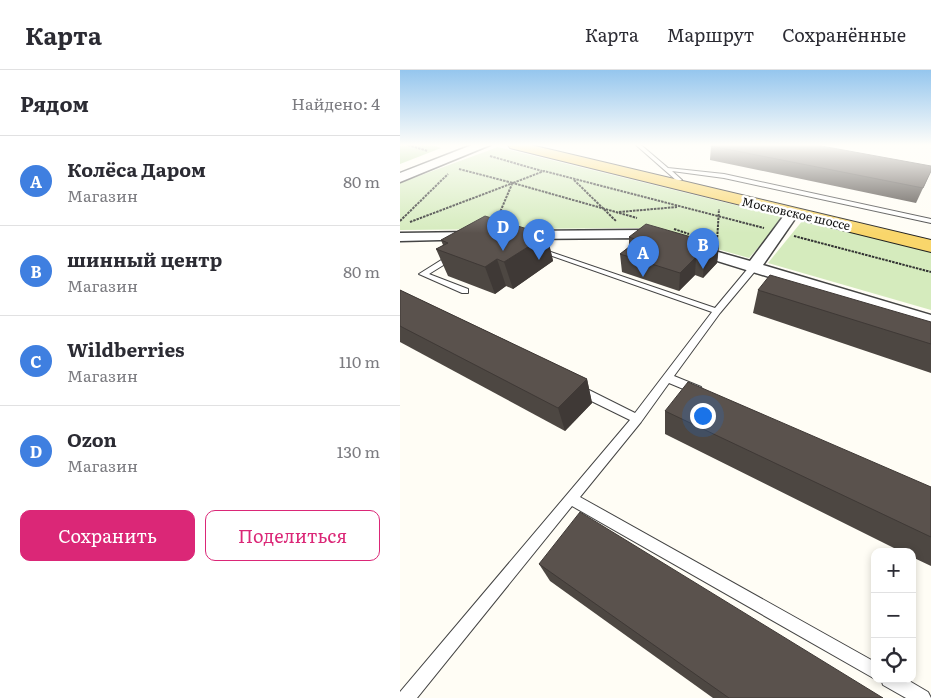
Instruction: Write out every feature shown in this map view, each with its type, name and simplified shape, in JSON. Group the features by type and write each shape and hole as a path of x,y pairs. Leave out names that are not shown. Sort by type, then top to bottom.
{"main road":[{"name":"Московское шоссе","path":"634,174 931,246"},
{"name":"Московское шоссе","path":"656,174 931,238"}],"street":[{"path":"753,268 793,213"},
{"path":"510,236 643,234 931,320"},
{"path":"400,237 485,238"}],"lane":[{"path":"672,174 679,180"},
{"path":"710,174 931,221"},
{"path":"472,245 485,238"},
{"path":"536,249 717,311"},
{"path":"464,250 423,274 465,291"},
{"path":"410,697 637,419 717,311 753,268"},
{"path":"668,378 704,393"},
{"path":"567,384 637,419"},
{"path":"571,499 871,669"},
{"path":"896,683 922,698"}],"path":[{"path":"400,221 448,174"},
{"path":"479,174 513,183"},
{"path":"409,222 535,174"},
{"path":"557,174 931,272"},
{"path":"568,174 630,234"},
{"path":"485,238 513,183"},
{"path":"717,242 719,204"},
{"path":"616,212 700,206"}],"green space":[{"path":"424,174 610,174 785,217 749,258 643,228 400,230 400,183"},
{"path":"803,220 931,252 931,310 768,263"}],"building":[{"path":"854,174 929,174 923,188"},
{"path":"485,216 547,235 504,262 497,259 485,267 436,249 448,243 441,240"},
{"path":"646,224 719,245 704,260 696,257 680,273 620,254 638,240 629,237"},
{"path":"770,275 931,322 931,344 758,290"},
{"path":"400,290 587,379 558,408 400,326"},
{"path":"688,382 931,487 931,537 665,411"},
{"path":"580,512 883,698 729,698 539,564"}],"place":[{"name":"Ozon","path":"503,251"},
{"name":"Wildberries","path":"539,260"},
{"name":"шинный центр","path":"703,269"},
{"name":"Колёса Даром","path":"643,277"}]}
